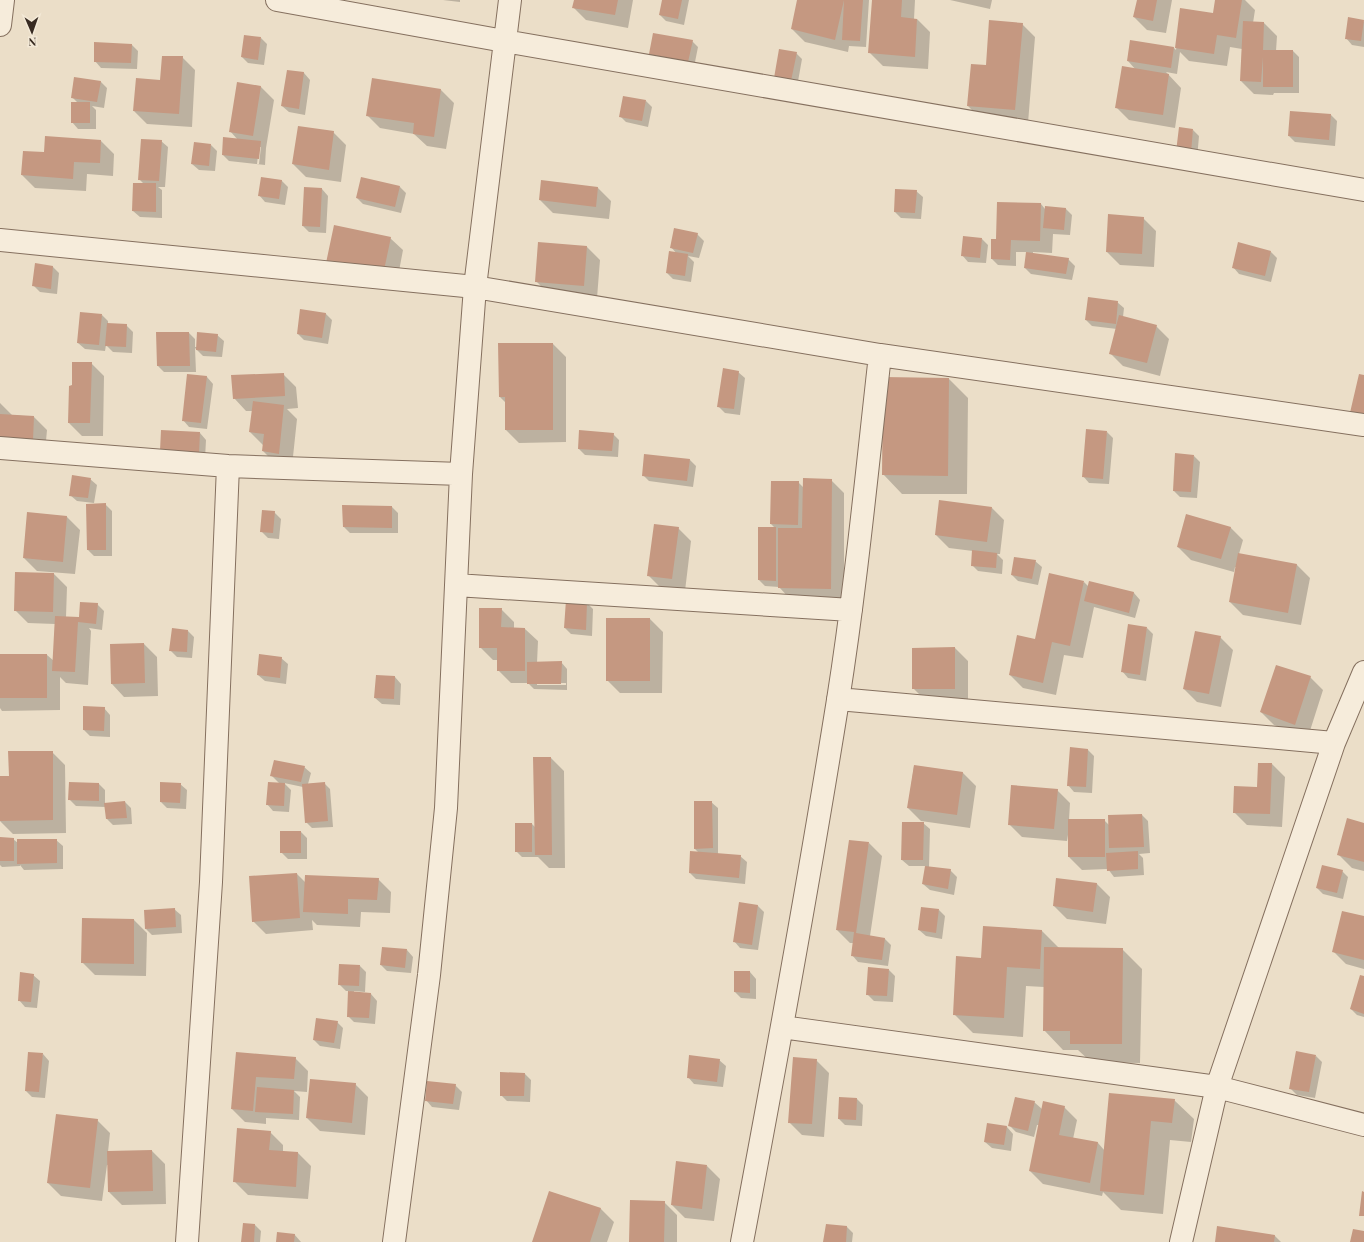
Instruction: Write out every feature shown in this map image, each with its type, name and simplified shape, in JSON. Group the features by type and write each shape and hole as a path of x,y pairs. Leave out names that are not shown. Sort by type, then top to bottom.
{"street":[{"path":"0,25 3,0"},
{"path":"277,0 504,42 1364,190"},
{"path":"394,1242 429,975 446,808 461,474 475,287 510,0"},
{"path":"0,240 475,287 880,355 1364,425"},
{"path":"742,1242 782,1027 838,699 851,610 880,355"},
{"path":"0,448 228,466 461,474"},
{"path":"187,1242 211,882 228,466"},
{"path":"456,585 851,610"},
{"path":"1181,1242 1217,1087 1334,743 1361,687"},
{"path":"838,699 1334,743"},
{"path":"782,1027 1217,1087 1364,1125"}],"building":[{"path":"574,0 618,0 615,15 572,8"},
{"path":"662,0 682,0 678,19 659,15"},
{"path":"797,0 844,0 835,40 791,29"},
{"path":"844,0 863,0 860,41 842,40"},
{"path":"872,0 902,0 901,17 917,19 915,57 868,53"},
{"path":"1137,0 1157,0 1153,21 1133,17"},
{"path":"1215,0 1242,0 1236,38 1217,35 1214,54 1175,48 1180,8 1213,13"},
{"path":"1348,17 1364,20 1361,41 1345,39"},
{"path":"989,20 1023,23 1015,110 967,106 971,64 986,65"},
{"path":"1243,21 1264,22 1263,50 1293,50 1293,87 1263,87 1263,57 1261,82 1240,81"},
{"path":"653,33 693,40 688,62 649,54"},
{"path":"244,35 261,37 258,60 241,57"},
{"path":"1130,40 1174,47 1171,68 1127,61"},
{"path":"94,42 132,44 131,63 94,62"},
{"path":"779,49 797,52 791,81 774,78"},
{"path":"162,56 183,56 179,114 133,111 136,78 160,80"},
{"path":"1122,66 1169,74 1163,115 1115,108"},
{"path":"287,70 304,72 299,109 281,106"},
{"path":"74,77 101,81 97,102 71,98"},
{"path":"372,78 441,89 434,137 413,134 414,123 366,116"},
{"path":"237,82 261,86 253,136 229,132"},
{"path":"623,96 646,100 642,121 619,117"},
{"path":"71,102 90,102 90,123 71,123"},
{"path":"1290,111 1331,114 1329,140 1288,136"},
{"path":"298,126 334,131 329,170 292,164"},
{"path":"1179,127 1193,129 1191,153 1176,152"},
{"path":"45,136 101,140 100,163 74,162 73,179 21,175 23,151 44,152"},
{"path":"223,137 261,141 259,159 222,155"},
{"path":"141,139 162,140 159,181 138,180"},
{"path":"194,142 211,144 209,166 191,164"},
{"path":"261,177 282,180 279,199 258,196"},
{"path":"361,177 400,186 395,207 356,198"},
{"path":"541,180 598,187 596,207 539,200"},
{"path":"133,183 156,183 156,212 132,211"},
{"path":"304,187 322,188 320,227 302,226"},
{"path":"895,189 917,190 915,213 894,212"},
{"path":"997,202 1041,203 1040,241 1011,240 1010,260 991,259 991,239 996,239"},
{"path":"1045,206 1066,208 1064,230 1043,228"},
{"path":"1108,214 1144,217 1142,254 1106,252"},
{"path":"334,225 391,237 383,275 326,263"},
{"path":"674,228 698,233 693,253 670,248"},
{"path":"963,236 982,238 980,258 961,256"},
{"path":"538,242 587,246 584,286 535,282"},
{"path":"1238,242 1271,251 1265,276 1232,268"},
{"path":"669,251 688,254 685,276 666,273"},
{"path":"1026,252 1069,258 1066,274 1024,268"},
{"path":"35,263 53,266 51,289 32,286"},
{"path":"1088,297 1118,301 1116,324 1085,320"},
{"path":"300,309 326,313 322,338 297,334"},
{"path":"80,312 102,314 99,345 77,343"},
{"path":"1119,315 1157,325 1147,363 1109,354"},
{"path":"107,323 127,324 126,347 105,346"},
{"path":"156,332 189,332 190,366 157,366"},
{"path":"197,332 218,334 216,352 196,350"},
{"path":"498,343 553,343 553,430 505,430 505,397 499,397"},
{"path":"72,362 92,362 90,423 68,423 69,386 72,385"},
{"path":"723,368 739,371 734,409 717,407"},
{"path":"284,373 285,396 233,399 231,375"},
{"path":"187,374 207,376 201,423 182,421"},
{"path":"1359,374 1364,375 1364,421 1349,417"},
{"path":"883,377 949,378 948,476 882,475"},
{"path":"253,401 284,405 279,454 262,451 264,434 249,432"},
{"path":"0,414 34,416 33,440 0,438"},
{"path":"1086,429 1107,431 1103,479 1082,477"},
{"path":"161,430 200,432 199,453 160,451"},
{"path":"579,430 614,433 612,451 578,449"},
{"path":"1175,453 1194,455 1191,492 1173,491"},
{"path":"644,454 690,459 687,481 642,476"},
{"path":"72,475 91,478 88,498 69,496"},
{"path":"803,478 832,479 831,589 778,588 778,528 802,528"},
{"path":"771,481 799,481 798,525 770,524"},
{"path":"939,500 992,507 987,542 935,535"},
{"path":"106,503 106,550 87,550 86,504"},
{"path":"342,505 392,506 392,528 343,527"},
{"path":"262,510 275,511 273,533 260,532"},
{"path":"27,512 67,516 63,562 23,558"},
{"path":"1186,514 1231,527 1221,559 1177,547"},
{"path":"654,524 679,527 672,579 647,576"},
{"path":"758,527 776,527 776,581 758,580"},
{"path":"972,550 997,553 996,568 971,566"},
{"path":"1238,553 1297,564 1288,613 1229,602"},
{"path":"1014,557 1036,560 1032,579 1011,575"},
{"path":"15,572 54,573 53,612 14,611"},
{"path":"1049,573 1084,581 1070,646 1052,642 1043,683 1009,675 1017,635 1035,639"},
{"path":"1089,581 1134,592 1129,613 1084,601"},
{"path":"566,600 587,602 586,630 564,628"},
{"path":"80,602 98,603 96,624 78,622 75,672 52,671 55,616 79,617"},
{"path":"479,608 502,608 501,627 525,628 525,671 497,671 497,648 479,648"},
{"path":"606,618 650,618 650,681 606,681"},
{"path":"1128,624 1147,627 1140,675 1121,672"},
{"path":"172,628 188,630 187,652 169,651"},
{"path":"1195,631 1221,636 1209,694 1183,689"},
{"path":"144,643 145,683 111,684 110,644"},
{"path":"955,647 955,689 912,689 912,648"},
{"path":"0,654 47,654 47,698 0,698"},
{"path":"259,654 282,657 280,678 257,675"},
{"path":"562,661 561,684 527,684 527,662"},
{"path":"1276,665 1311,676 1295,725 1260,712"},
{"path":"376,675 395,676 394,699 374,698"},
{"path":"83,706 105,707 104,731 83,730"},
{"path":"1070,747 1088,749 1086,787 1067,786"},
{"path":"8,751 53,751 53,820 0,821 0,776 9,776"},
{"path":"533,757 551,757 552,855 535,855"},
{"path":"274,760 305,766 301,782 270,776"},
{"path":"1258,763 1272,763 1270,814 1233,813 1234,786 1257,787"},
{"path":"914,765 963,772 957,815 907,808"},
{"path":"69,782 99,783 99,801 68,800"},
{"path":"160,782 181,783 180,803 160,802"},
{"path":"268,782 285,783 284,806 266,805"},
{"path":"325,782 328,821 305,823 302,784"},
{"path":"1011,785 1058,789 1054,829 1008,825"},
{"path":"125,801 127,818 106,819 104,803"},
{"path":"694,801 712,801 713,848 694,849"},
{"path":"1142,814 1144,847 1109,848 1108,815"},
{"path":"1347,818 1364,823 1364,862 1337,855"},
{"path":"1068,819 1105,819 1105,857 1068,857"},
{"path":"902,822 924,822 923,860 901,860"},
{"path":"515,823 532,823 532,852 515,852"},
{"path":"280,831 301,831 301,853 280,853"},
{"path":"0,837 14,838 14,861 0,861"},
{"path":"17,839 57,839 57,863 17,864"},
{"path":"849,840 869,842 856,933 885,938 882,960 851,956 854,932 836,930"},
{"path":"690,851 741,855 739,878 689,873"},
{"path":"1138,851 1138,869 1107,871 1106,853"},
{"path":"1322,865 1343,870 1337,893 1316,888"},
{"path":"925,866 951,869 948,889 922,884"},
{"path":"297,873 300,918 252,922 249,876"},
{"path":"305,875 379,878 377,900 348,899 348,914 303,912"},
{"path":"1056,878 1097,883 1093,912 1053,906"},
{"path":"739,902 758,905 752,945 733,942"},
{"path":"921,907 939,909 936,933 918,930"},
{"path":"175,908 176,927 145,929 144,910"},
{"path":"1342,911 1364,916 1364,960 1332,952"},
{"path":"82,918 134,919 134,964 81,963"},
{"path":"983,926 1042,930 1040,969 1007,967 1004,1018 953,1015 956,956 981,958"},
{"path":"382,947 407,949 405,968 380,965"},
{"path":"1044,947 1123,948 1122,1044 1070,1044 1070,1031 1043,1031"},
{"path":"339,964 360,965 359,986 338,985"},
{"path":"868,967 889,969 887,996 866,995"},
{"path":"734,971 750,971 750,993 734,992"},
{"path":"20,972 34,974 31,1002 18,1001"},
{"path":"1360,975 1364,976 1364,1014 1350,1009"},
{"path":"348,991 371,993 369,1018 347,1017"},
{"path":"316,1018 338,1021 334,1043 313,1040"},
{"path":"1296,1051 1316,1055 1309,1092 1289,1089"},
{"path":"28,1052 43,1053 39,1092 25,1091"},
{"path":"236,1052 296,1057 294,1079 256,1077 253,1111 231,1109"},
{"path":"689,1055 720,1059 717,1082 687,1078"},
{"path":"793,1057 817,1059 812,1124 788,1123"},
{"path":"500,1072 525,1073 524,1096 500,1096"},
{"path":"310,1079 356,1083 352,1123 306,1118"},
{"path":"427,1081 456,1084 453,1104 425,1101"},
{"path":"257,1087 294,1090 293,1114 255,1112"},
{"path":"1109,1093 1175,1099 1172,1123 1151,1121 1144,1195 1100,1191"},
{"path":"839,1097 857,1098 856,1120 838,1119"},
{"path":"1015,1097 1035,1101 1028,1131 1008,1126"},
{"path":"1043,1101 1065,1106 1059,1135 1098,1142 1090,1183 1029,1171"},
{"path":"56,1114 98,1119 90,1188 47,1183"},
{"path":"987,1123 1007,1126 1004,1145 984,1142"},
{"path":"237,1128 271,1131 269,1150 298,1152 296,1187 233,1182"},
{"path":"152,1150 153,1191 108,1192 107,1151"},
{"path":"676,1161 707,1165 702,1209 671,1205"},
{"path":"549,1191 601,1208 590,1242 532,1242"},
{"path":"1362,1191 1364,1192 1364,1216 1359,1216"},
{"path":"630,1200 665,1201 664,1242 629,1242"},
{"path":"243,1223 255,1224 254,1242 241,1242"},
{"path":"826,1224 847,1226 846,1242 823,1242"},
{"path":"1217,1226 1275,1235 1274,1242 1215,1242"},
{"path":"1353,1229 1364,1231 1364,1242 1350,1242"},
{"path":"277,1232 295,1234 294,1242 276,1242"}]}
